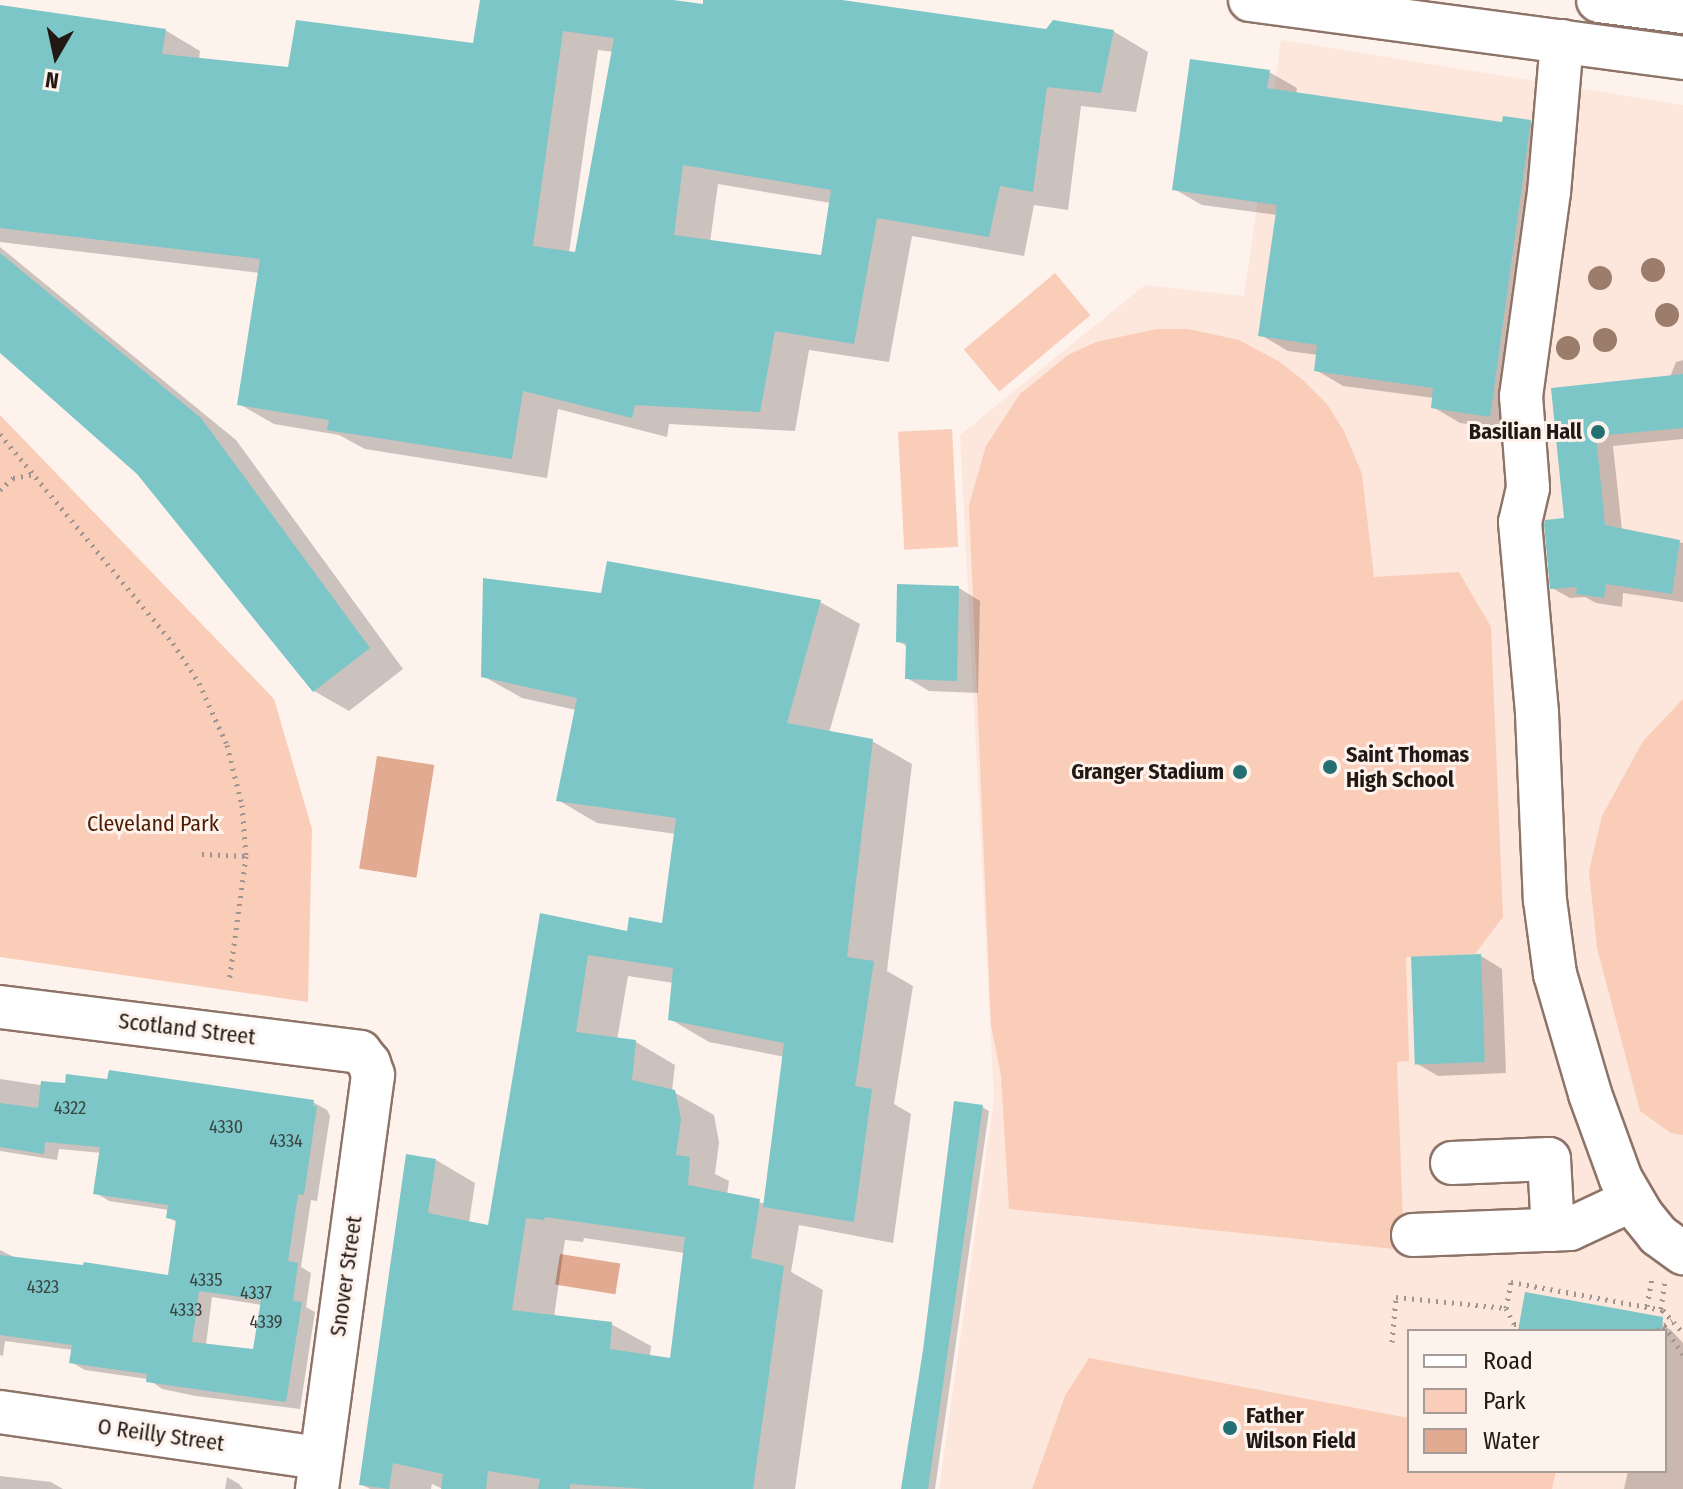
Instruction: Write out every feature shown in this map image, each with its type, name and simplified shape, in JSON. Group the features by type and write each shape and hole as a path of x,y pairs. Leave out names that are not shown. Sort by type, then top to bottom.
{"main road":[{"path":"1599,0 1683,11"}],"street":[{"path":"1250,0 1683,58"},
{"path":"1562,41 1549,192 1521,396 1528,488 1520,522 1537,713 1549,939 1555,974 1590,1094 1632,1200 1658,1235 1674,1270"},
{"name":"Scotland Street","path":"0,1007 360,1052 369,1063"},
{"name":"Snover Street","path":"319,1474 373,1075 369,1063"},
{"path":"1452,1163 1549,1159 1553,1230"},
{"path":"1413,1235 1570,1229 1632,1200"},
{"name":"O Reilly Street","path":"0,1412 319,1474"}],"path":[{"path":"0,434 173,643 199,683 236,774 246,856 245,886 229,981"},
{"path":"0,490 13,478 34,474"},
{"path":"202,854 246,856"},
{"path":"1661,1309 1674,1270"},
{"path":"1647,1306 1652,1279"},
{"path":"1520,1324 1514,1324 1506,1308 1511,1282 1661,1309 1683,1333"},
{"path":"1392,1342 1396,1297 1506,1308"},
{"path":"1660,1329 1672,1320"},
{"path":"1667,1330 1683,1354"}],"shaded area":[{"name":"Saint Thomas High School","path":"1281,40 1683,105 1683,1489 939,1489 994,1099 960,435 1145,285 1244,296"}],"green space":[{"path":"1055,273 1090,315 999,392 964,349"},
{"name":"Granger Stadium","path":"1157,329 1188,329 1239,340 1280,362 1304,381 1327,404 1344,431 1362,474 1374,577 1459,572 1491,627 1503,917 1475,954 1406,957 1409,1061 1397,1062 1404,1250 1009,1209 1001,1076 991,1025 969,505 986,446 1020,394 1068,355 1096,342"},
{"name":"Cleveland Park","path":"0,415 274,699 312,829 308,1002 0,957"},
{"path":"952,429 958,547 904,550 898,432"},
{"path":"1683,699 1683,1135 1671,1133 1640,1111 1597,948 1589,871 1602,816 1643,741"},
{"name":"Father Wilson Field","path":"1089,1358 1407,1418 1407,1473 1556,1473 1552,1489 1032,1489 1065,1396"}],"water":[{"path":"377,756 434,765 416,878 359,869"},
{"path":"560,1254 620,1264 615,1294 555,1285"}],"building":[{"path":"480,0 673,0 703,4 703,0 842,0 1046,29 1053,20 1114,30 1101,93 1047,87 1033,192 1000,186 989,237 877,218 854,344 775,331 760,412 635,405 632,418 523,391 512,459 327,430 329,420 237,405 260,259 0,228 0,5 166,29 162,54 288,67 296,20 473,43","holes":["563,31 614,38 575,252 533,246","683,165 831,190 821,255 674,235"]},
{"path":"1190,59 1270,70 1267,88 1502,122 1503,116 1531,120 1490,417 1431,408 1433,388 1314,371 1317,345 1258,336 1277,205 1172,190"},
{"path":"0,253 201,418 370,648 313,692 137,474 0,353"},
{"path":"1683,374 1683,428 1596,436 1605,525 1680,540 1672,594 1606,584 1604,598 1576,594 1577,587 1550,589 1544,524 1545,520 1564,518 1551,388"},
{"path":"607,561 821,600 787,723 873,739 847,957 874,961 855,1086 872,1089 854,1222 763,1207 784,1043 668,1020 673,968 588,955 576,1032 636,1040 632,1080 675,1090 681,1119 676,1155 690,1157 688,1185 760,1199 751,1258 784,1266 753,1489 648,1489 570,1484 570,1489 538,1489 540,1479 488,1471 486,1489 441,1489 443,1474 393,1463 389,1489 359,1485 406,1154 436,1159 428,1213 488,1225 540,913 627,931 629,917 662,923 676,818 556,801 577,698 481,677 483,578 601,593","holes":["545,1217 685,1237 670,1358 610,1349 612,1322 512,1310 526,1218 544,1220"]},
{"path":"897,584 959,586 957,681 905,679 906,643 896,642"},
{"path":"1481,954 1485,1062 1415,1064 1411,956"},
{"path":"109,1070 314,1100 313,1106 317,1106 304,1195 298,1194 288,1261 298,1263 293,1301 302,1302 286,1402 146,1382 147,1374 69,1363 72,1345 0,1335 0,1255 83,1265 84,1262 168,1275 176,1220 166,1218 168,1205 93,1194 100,1147 45,1142 44,1154 0,1147 0,1103 38,1108 41,1081 65,1083 66,1074 107,1079","holes":["199,1291 261,1300 253,1349 192,1342"]},
{"path":"954,1101 983,1105 928,1489 901,1489 923,1350"},
{"path":"1525,1292 1663,1317 1662,1329 1518,1329"}],"place":[{"name":"Basilian Hall","path":"1598,432"},
{"name":"Saint Thomas High School","path":"1330,767"},
{"name":"Granger Stadium","path":"1240,772"},
{"name":"Father Wilson Field","path":"1230,1428"}]}
